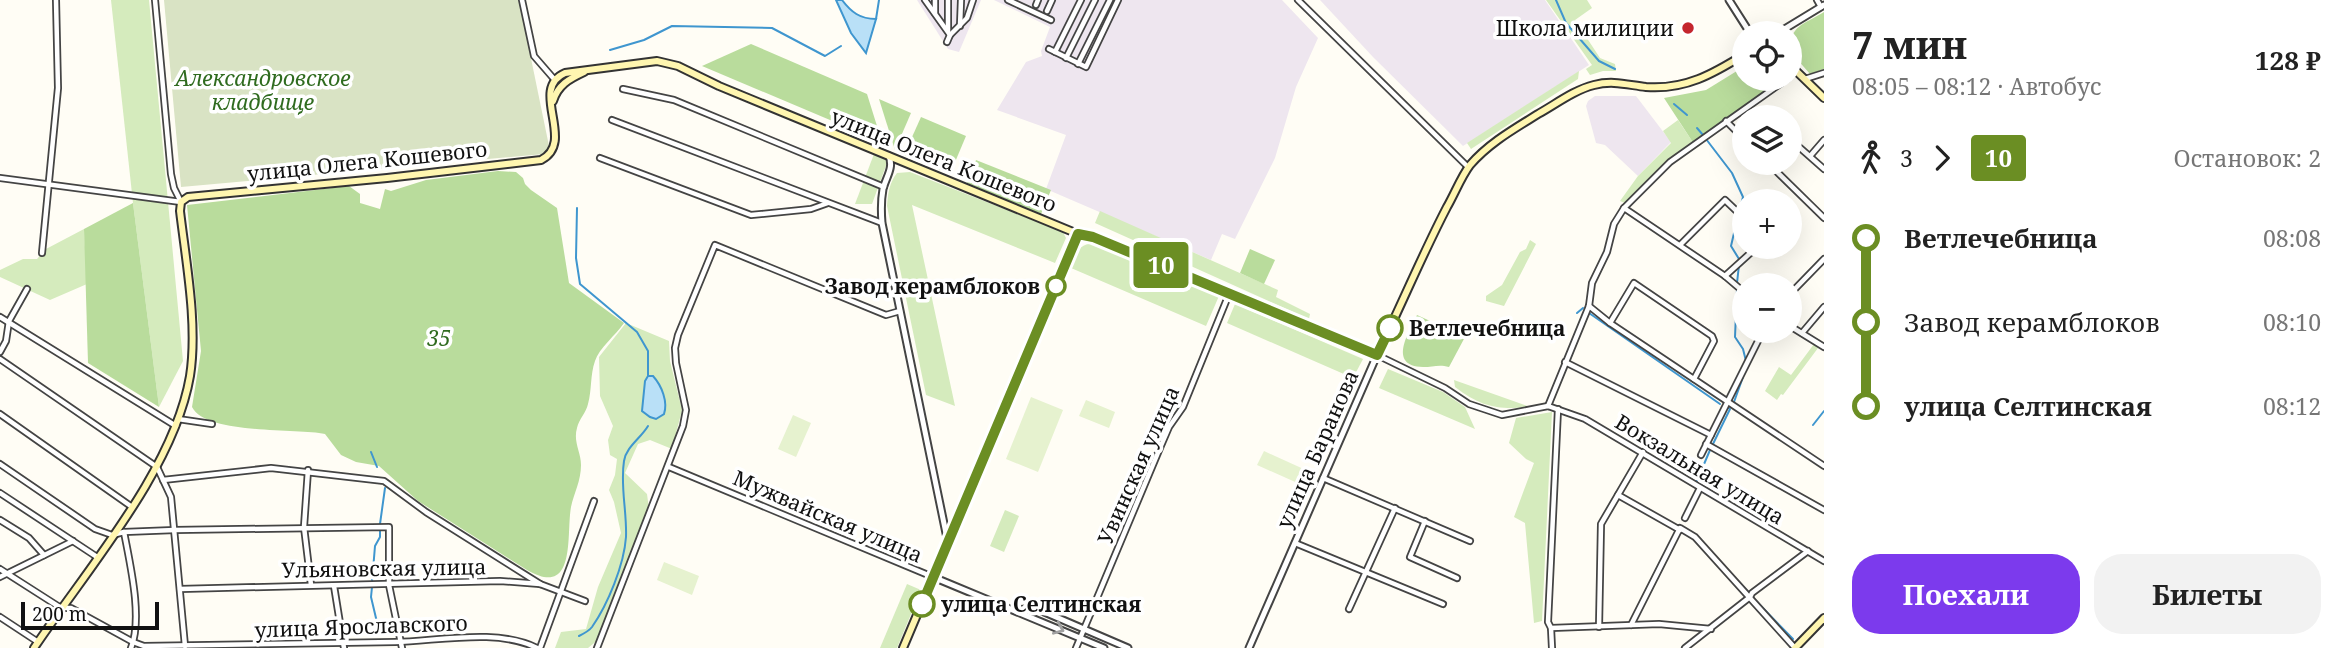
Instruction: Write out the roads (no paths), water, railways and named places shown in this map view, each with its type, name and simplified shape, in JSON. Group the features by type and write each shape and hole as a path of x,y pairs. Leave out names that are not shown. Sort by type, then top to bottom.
{"main road":[{"name":"улица Олега Кошевого","path":"181,202 188,197 541,160 549,155 555,145 550,93 554,79 565,73 637,62 668,63 1377,355"},
{"name":"улица Баранова","path":"1377,355 1434,232 1468,167 1498,140 1579,90 1619,81 1668,87 1713,75 1732,63"},
{"name":"улица Олега Кошевого","path":"551,108 555,93 564,82 592,69"},
{"path":"1804,79 1824,97"},
{"path":"36,645 132,507 156,467 177,423 190,374 192,329 181,202"},
{"path":"903,648 1078,234"},
{"path":"1795,648 1824,618"}],"street":[{"path":"42,253 58,88 56,0"},
{"path":"155,0 171,174 181,202"},
{"path":"522,0 534,56 554,79"},
{"path":"925,0 949,33"},
{"path":"935,14 936,0"},
{"path":"947,42 948,0"},
{"path":"960,26 961,0"},
{"path":"949,33 967,18 973,0"},
{"path":"1010,0 1051,20"},
{"path":"1022,6 1025,0"},
{"path":"1047,11 1052,0"},
{"path":"1081,0 1052,51 1086,67 1118,0"},
{"path":"1066,58 1095,0"},
{"path":"1078,64 1110,0"},
{"path":"1298,0 1468,167"},
{"path":"1729,0 1742,21"},
{"path":"1798,21 1823,6 1816,0"},
{"path":"1804,79 1824,73"},
{"path":"623,89 674,100 884,187"},
{"path":"1548,406 1589,306 1592,283 1607,252 1614,224 1624,208 1670,162 1769,91"},
{"path":"612,120 882,223"},
{"path":"1726,121 1732,127"},
{"path":"1810,156 1824,140"},
{"path":"1802,149 1824,169"},
{"path":"889,156 892,165 881,204 882,223 948,543"},
{"path":"600,158 751,215 811,209 828,203"},
{"path":"888,174 897,167 909,164"},
{"path":"1780,175 1824,218"},
{"path":"0,178 181,202"},
{"path":"1680,245 1725,200 1732,207"},
{"path":"1624,208 1732,282"},
{"path":"597,648 669,467 686,410 675,348 715,244 886,315 901,311"},
{"path":"1802,281 1824,258"},
{"path":"1725,276 1744,259"},
{"path":"1610,324 1634,283 1712,336 1714,341 1694,379"},
{"path":"0,352 6,341 9,321 27,289"},
{"name":"Увинская улица","path":"1076,648 1169,427 1183,407 1229,294"},
{"path":"1589,306 1610,324 1824,466"},
{"path":"1824,307 1802,333 1824,347"},
{"path":"0,317 177,423 212,424"},
{"path":"1701,455 1757,343"},
{"name":"улица Олега Кошевого","path":"1377,355 1445,388 1469,404 1502,415 1548,406"},
{"name":"улица Баранова","path":"1249,648 1377,355"},
{"path":"0,359 156,467 171,497 185,647"},
{"path":"1565,362 1711,435"},
{"name":"Вокзальная улица","path":"1548,406 1585,419 1824,561"},
{"path":"1552,648 1548,622 1558,409"},
{"path":"0,414 132,507"},
{"path":"1706,444 1824,510"},
{"path":"1599,627 1601,523 1643,452"},
{"path":"0,464 95,529 113,535 124,532 175,530 389,527 389,585 401,645"},
{"name":"Мужвайская улица","path":"669,467 1104,648"},
{"path":"163,480 271,468 308,470 384,481 426,512 540,584"},
{"path":"308,470 304,527 312,585"},
{"path":"1323,478 1470,541"},
{"path":"1685,518 1700,488"},
{"path":"0,493 97,557"},
{"path":"1618,495 1695,537 1795,648"},
{"path":"539,648 594,501"},
{"path":"1349,609 1395,508"},
{"path":"0,520 29,538 44,555"},
{"path":"1425,521 1410,557 1457,578"},
{"path":"1631,625 1680,529"},
{"path":"0,569 61,608 71,608 132,645 136,634 135,608 124,532"},
{"path":"0,577 73,541"},
{"path":"1295,544 1443,604"},
{"path":"1685,648 1808,551"},
{"name":"Ульяновская улица","path":"180,589 500,581 540,584 586,601"},
{"path":"334,586 343,646"},
{"name":"Мужвайская улица","path":"1014,611 1035,608 1128,648"},
{"path":"0,617 36,645"},
{"path":"1550,628 1631,625 1711,629"},
{"name":"улица Ярославского","path":"132,645 401,645 470,638 522,641 539,648"}],"water":[{"path":"836,0 842,0 861,16 876,19 866,53 851,33"},
{"path":"648,376 653,376 656,380 665,399 664,414 656,419 642,411 645,381"}],"waterway":[{"path":"876,19 879,0"},
{"path":"1556,0 1566,23 1599,61 1615,69"},
{"path":"610,50 644,40 672,26 772,28 825,56 841,46"},
{"path":"1674,104 1687,115"},
{"path":"1697,128 1703,135"},
{"path":"1706,139 1732,173 1739,189"},
{"path":"577,208 576,258 580,284 637,332 648,351 648,376"},
{"path":"1732,242 1732,248"},
{"path":"1738,273 1739,265"},
{"path":"1577,313 1583,308"},
{"path":"1589,313 1720,404"},
{"path":"1739,343 1746,361"},
{"path":"1734,402 1743,377"},
{"path":"1712,446 1730,409 1725,406"},
{"path":"1813,425 1824,411"},
{"path":"579,636 591,628 598,618 619,572 626,537 624,461 628,451 648,426"},
{"path":"1696,483 1710,450"},
{"path":"371,452 377,467"},
{"path":"380,524 385,488"},
{"path":"372,582 375,546 380,530"},
{"path":"1732,575 1748,592"},
{"path":"372,587 371,597 380,635"},
{"path":"1753,598 1793,639"}],"place":[{"name":"Школа милиции","path":"1688,28"},
{"name":"Завод керамблоков","path":"1056,286"},
{"name":"Ветлечебница","path":"1390,328"},
{"name":"улица Селтинская","path":"922,604"}],"park label":[{"name":"Александровское кладбище","path":"263,90"},
{"name":"35","path":"439,338"}]}
